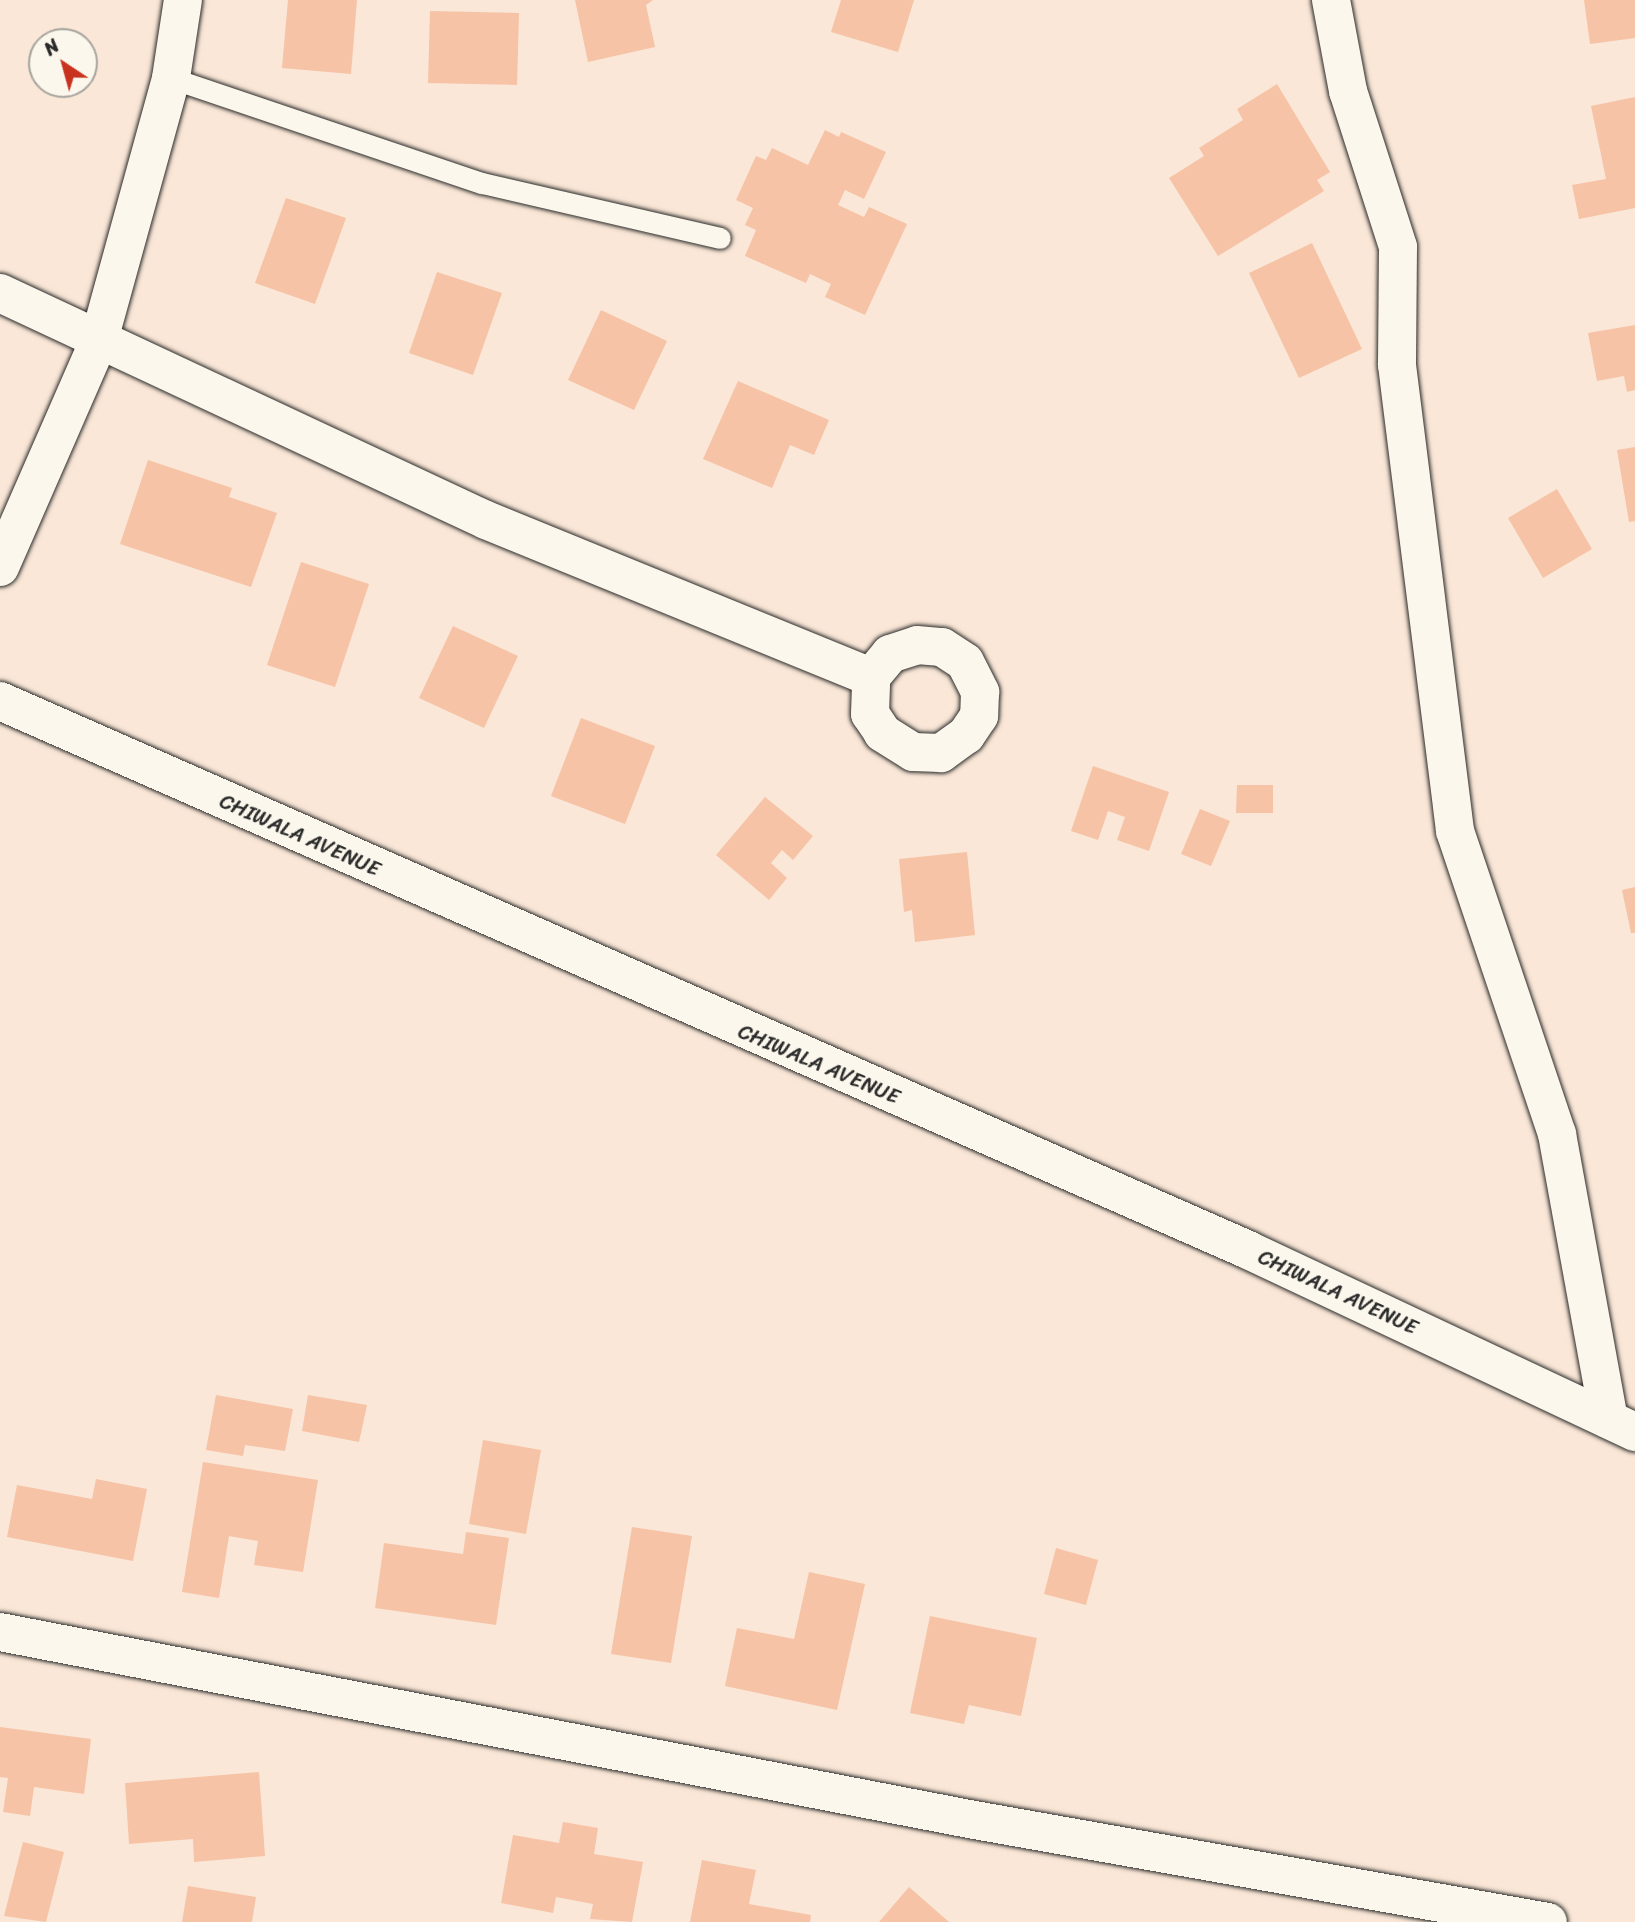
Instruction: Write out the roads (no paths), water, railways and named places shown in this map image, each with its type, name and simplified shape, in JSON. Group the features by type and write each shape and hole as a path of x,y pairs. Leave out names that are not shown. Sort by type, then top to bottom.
{"street":[{"path":"0,567 99,340 171,78 183,0"},
{"path":"1331,0 1348,91 1398,247 1397,365 1455,831 1557,1134 1622,1426"},
{"path":"0,293 486,520 871,677"},
{"name":"CHIWALA AVENUE","path":"0,701 1248,1250 1622,1426"},
{"path":"0,1632 969,1819 1548,1922"}],"lane":[{"path":"171,78 482,183 720,238"}]}
